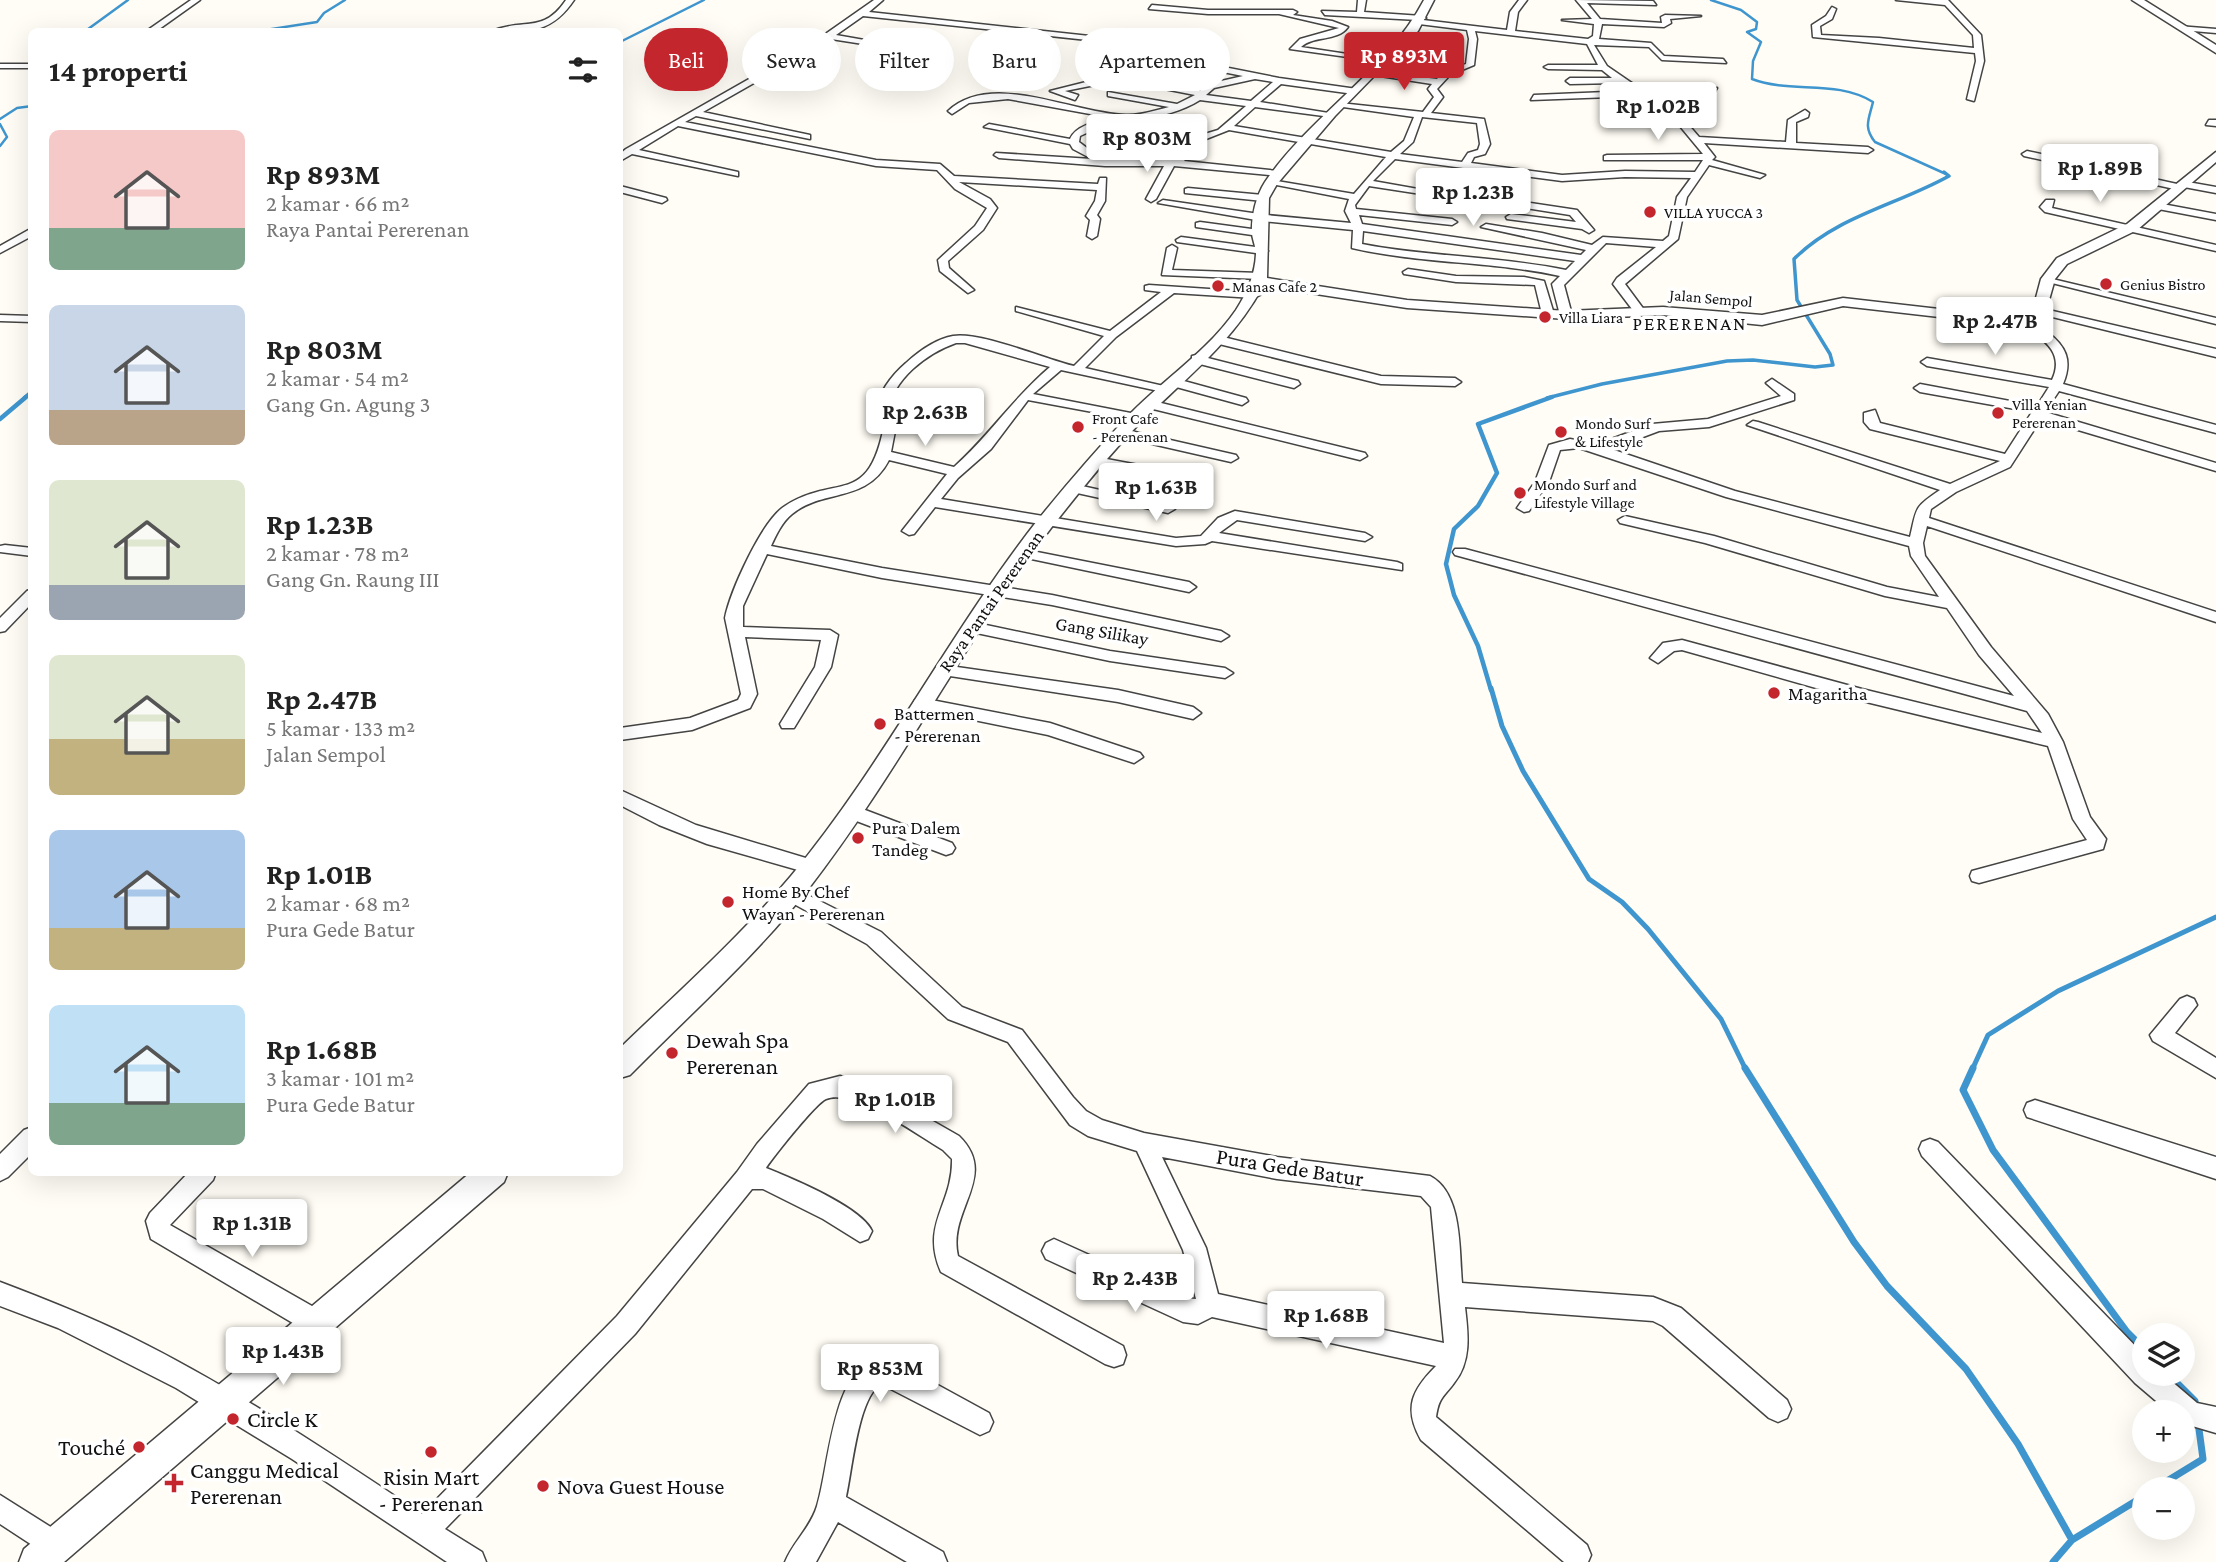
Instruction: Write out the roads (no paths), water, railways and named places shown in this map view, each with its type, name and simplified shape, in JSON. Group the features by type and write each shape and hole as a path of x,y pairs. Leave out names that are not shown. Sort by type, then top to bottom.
{"street":[{"path":"155,28 196,0"},
{"path":"532,28 542,27 560,15 569,0"},
{"path":"840,28 879,0"},
{"path":"1161,0 1152,7 1208,12 1423,13 1470,28 1651,46 1662,58 1724,61"},
{"path":"1360,14 1362,0"},
{"path":"1511,32 1514,12 1523,0"},
{"path":"1900,0 1945,1 1974,28 1980,61 1971,99"},
{"path":"2137,0 2216,50"},
{"path":"1580,1 1598,22 1597,36 1591,42"},
{"path":"1580,1 1653,4"},
{"path":"1832,9 1829,17 1816,25 1817,37 1879,40 1978,51"},
{"path":"1282,12 1301,21 1338,23 1344,27 1340,32 1303,41 1294,49 1441,82"},
{"path":"861,13 1108,40 1156,56 1279,81 1341,104"},
{"path":"1257,284 1265,210 1309,140 1423,13"},
{"path":"1566,20 1664,25 1667,23 1665,17 1697,16"},
{"path":"0,19 11,20"},
{"path":"1470,28 1473,39 1470,65 1447,73 1432,89 1439,97 1422,115 1408,142 1375,172 1356,197 1350,211 1358,228 1356,246 1360,249 1516,263 1568,274"},
{"path":"2181,28 2216,31"},
{"path":"1591,42 1604,68 1663,106 1682,122 1698,140 1709,160"},
{"path":"0,66 28,66"},
{"path":"1548,67 1604,68"},
{"path":"989,127 1075,138 1097,124 1128,122 1180,107 1202,95 1211,86 1234,84 1253,77"},
{"path":"1570,81 1619,80"},
{"path":"1151,199 1173,164 1198,139 1226,127 1279,81"},
{"path":"1075,87 1054,92 1154,114"},
{"path":"623,156 676,123 742,88"},
{"path":"1534,98 1714,90"},
{"path":"1181,91 1251,106 1341,104"},
{"path":"1265,93 1278,95"},
{"path":"1111,94 1180,107"},
{"path":"952,111 967,101 1008,96 1198,139"},
{"path":"1315,101 1483,122 1482,152 1471,155 1464,166"},
{"path":"1606,109 1663,106"},
{"path":"694,113 807,137"},
{"path":"1791,144 1792,120 1804,117 1805,113"},
{"path":"1609,124 1682,122"},
{"path":"676,123 866,161 940,167 958,187 991,204 992,208 979,228 943,260 944,269 968,290"},
{"path":"1019,124 1075,138"},
{"path":"1226,127 1395,156 1562,178 1625,174 1699,175"},
{"path":"1075,138 1076,147 1105,163"},
{"path":"1698,140 1868,150"},
{"path":"629,151 735,174"},
{"path":"2027,154 2172,193 2216,218"},
{"path":"999,155 1105,163 1173,164 1265,210"},
{"path":"2216,156 2133,226 2074,253 2057,267 2048,279 2040,311 2216,354"},
{"path":"1607,158 1709,160 1760,174"},
{"path":"1639,312 1619,284 1677,230 1682,197 1709,160"},
{"path":"1092,236 1095,219 1091,216 1100,201 1105,163"},
{"path":"2037,168 2172,193 2216,191"},
{"path":"951,179 1100,187"},
{"path":"1367,183 1447,195"},
{"path":"623,190 662,200"},
{"path":"1188,191 1265,210 1358,228 1584,259"},
{"path":"1200,225 1265,210 1356,197"},
{"path":"1484,199 1573,212 1603,240 1665,244"},
{"path":"2050,202 2045,207 2049,210 2216,241"},
{"path":"1163,203 1265,210"},
{"path":"1257,284 1166,273 1177,244 1265,210"},
{"path":"1350,211 1452,222"},
{"path":"1511,217 1585,226"},
{"path":"2133,226 2216,248"},
{"path":"1486,227 1542,236 1594,249"},
{"path":"0,250 28,233"},
{"path":"1566,315 1558,284 1603,240"},
{"path":"1408,272 1455,279 1524,280 1540,284 1548,314"},
{"path":"2048,279 2216,321"},
{"path":"1149,288 1257,284"},
{"name":"Jalan Sempol","path":"1257,284 1407,304 1566,315 1663,311 1762,320 1843,302 1973,317 2022,319 2033,317 2040,311"},
{"name":"Raya Pantai Pererenan","path":"623,1063 790,893 812,867 852,812 995,589 1022,553 1073,488 1122,433 1196,359 1219,340 1257,284"},
{"path":"1077,370 1112,335 1172,289"},
{"path":"1020,309 1112,335"},
{"path":"0,318 28,319"},
{"path":"1979,876 2096,844 2094,832 2079,812 2055,742 2033,707 1985,651 1925,569 1918,556 1916,543 1919,519 1924,506 2008,459 2027,435 2057,385 2063,370 2063,355 2056,344 2022,319"},
{"path":"623,734 692,724 744,704 748,694 734,632 735,607 764,549 784,513 796,505 865,482 882,465 890,426 881,407 887,389 937,344 950,339 966,339 1059,366 1242,401"},
{"path":"1219,340 1381,380 1455,382"},
{"path":"1196,359 1294,384"},
{"path":"1927,362 2057,385 2216,429"},
{"path":"909,531 957,472 986,446 1025,396 1059,366"},
{"path":"1604,450 1604,445 1657,427 1709,423 1790,397 1772,383"},
{"path":"1920,388 2039,412 2216,467"},
{"path":"1025,396 1143,411 1360,456"},
{"path":"1870,413 1870,422 1875,426 2008,459"},
{"path":"1753,425 1951,489"},
{"path":"1122,433 1231,458"},
{"path":"1524,508 1542,482 1554,448 1570,443 1604,450 1781,510 1916,543"},
{"path":"886,455 957,472"},
{"path":"1097,461 1202,481"},
{"path":"1073,488 1168,509"},
{"path":"932,502 1176,542 1196,542 1210,536 1223,521 1235,515 1365,537"},
{"path":"1919,519 2216,617"},
{"path":"1625,520 1709,539 1885,591 1952,604"},
{"path":"1210,536 1397,567"},
{"path":"5,549 28,552"},
{"path":"764,549 881,573 995,589 1221,636"},
{"path":"1460,552 2033,707"},
{"path":"1022,553 1189,586"},
{"path":"0,627 28,598"},
{"name":"Gang Silikay","path":"972,627 1110,656 1225,673"},
{"path":"734,632 830,635 823,667 788,724"},
{"path":"1658,658 1669,646 1682,645 1862,695 2055,742"},
{"path":"943,670 1118,696 1193,713"},
{"path":"921,704 1050,729 1134,757"},
{"path":"623,799 665,821 712,838 812,867"},
{"path":"852,812 946,848"},
{"name":"Pura Gede Batur","path":"790,893 874,938 955,1013 1015,1036 1078,1118 1096,1129 1144,1143 1277,1168 1422,1184 1430,1188 1437,1194 1442,1207 1457,1345 1453,1357"},
{"path":"2187,1005 2160,1035 2216,1069"},
{"path":"424,1531 626,1325 745,1180 765,1151 817,1091 840,1086 862,1092 951,1143 963,1155 963,1180 944,1237 945,1257 949,1264 1114,1355"},
{"path":"2035,1110 2216,1168"},
{"path":"0,1170 28,1141"},
{"path":"1144,1143 1194,1248 1209,1304"},
{"path":"1930,1149 2132,1361"},
{"path":"201,1176 158,1221 159,1231 317,1324"},
{"path":"0,1508 46,1554 317,1324 484,1176"},
{"path":"745,1180 758,1177 766,1179 831,1212 860,1231"},
{"path":"1054,1251 1183,1310 1198,1312 1209,1304 1453,1357 1447,1373 1427,1393 1422,1408 1423,1419 1430,1431 1577,1555"},
{"path":"0,1294 57,1313 226,1401 472,1562"},
{"path":"1452,1294 1653,1309 1672,1317 1778,1409"},
{"path":"799,1562 825,1521 853,1407 864,1382 872,1372 882,1370 980,1422"},
{"path":"2161,1386 2204,1417"},
{"path":"831,1503 933,1562"}],"waterway":[{"path":"90,28 128,0"},
{"path":"279,28 317,22 324,13 345,0"},
{"path":"623,40 704,0"},
{"path":"1711,0 1741,10 1757,22 1756,29 1747,32 1761,42 1753,61 1752,79 1782,86 1829,89 1859,95 1873,102 1868,127 1875,142 1946,174"},
{"path":"0,119 17,108 28,107"},
{"path":"0,124 7,137 0,146"},
{"path":"1547,398 1602,384 1727,361 1753,360 1815,367 1833,365 1830,354 1797,300 1794,259 1811,244 1848,221 1949,176 1944,172"},
{"path":"24,398 28,394"},
{"path":"0,419 26,397"},
{"path":"1491,690 1478,646 1454,595 1446,564 1454,529 1478,506 1497,473 1478,424 1552,397"},
{"path":"1491,688 1502,726 1523,771 1589,879 1622,902 1648,929 1721,1019 1745,1068"},
{"path":"1972,1070 1988,1035 2058,991 2216,917"},
{"path":"1745,1068 1854,1242 1887,1286 1966,1369 2018,1444 2072,1540"},
{"path":"1973,1068 1963,1090 1993,1150 2132,1337"},
{"path":"2180,1386 2195,1401 2196,1409"},
{"path":"2174,1477 2203,1459 2198,1422"},
{"path":"2072,1540 2132,1503"},
{"path":"2053,1562 2072,1540"}],"place":[{"name":"VILLA YUCCA 3","path":"1650,212"},
{"name":"Genius Bistro","path":"2106,284"},
{"name":"Manas Cafe 2","path":"1218,286"},
{"name":"Villa Liara","path":"1545,317"},
{"name":"Villa Yenian Pererenan","path":"1998,413"},
{"name":"Front Cafe - Perenenan","path":"1078,427"},
{"name":"Mondo Surf & Lifestyle","path":"1561,432"},
{"name":"Mondo Surf and Lifestyle Village","path":"1520,493"},
{"name":"Magaritha","path":"1774,693"},
{"name":"Battermen - Pererenan","path":"880,724"},
{"name":"Pura Dalem Tandeg","path":"858,838"},
{"name":"Home By Chef Wayan - Pererenan","path":"728,902"},
{"name":"Dewah Spa Pererenan","path":"672,1053"},
{"name":"Circle K","path":"233,1419"},
{"name":"Touché","path":"139,1447"},
{"name":"Risin Mart - Pererenan","path":"431,1452"},
{"name":"Canggu Medical Pererenan","path":"174,1483"},
{"name":"Nova Guest House","path":"543,1486"}],"district":[{"name":"PERERENAN","path":"1690,323"}]}
